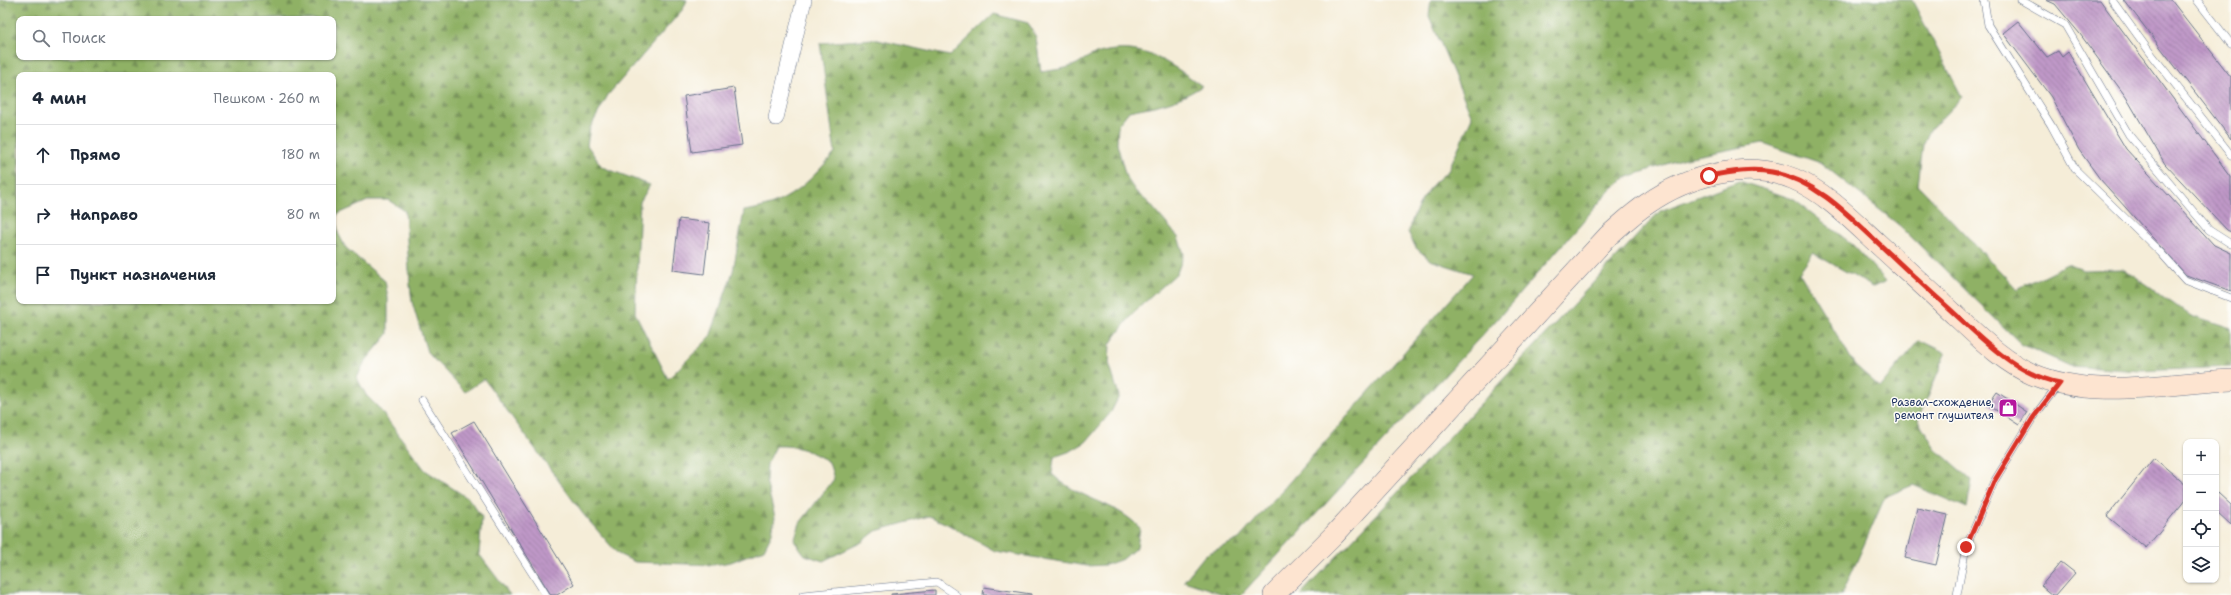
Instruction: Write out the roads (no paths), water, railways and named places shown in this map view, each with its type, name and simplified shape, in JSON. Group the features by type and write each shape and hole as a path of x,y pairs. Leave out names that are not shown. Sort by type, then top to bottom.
{"main road":[{"path":"1274,595 1340,529 1608,236 1638,210 1663,194 1709,176 1734,171 1759,170 1786,176 1811,188 1827,198 1856,223 1983,340 2021,369 2039,377 2060,383 2092,387 2231,380"}],"street":[{"path":"776,118 804,0"}],"lane":[{"path":"1984,0 1988,25 2051,125 2075,169 2161,253 2185,280 2231,298"},
{"path":"2021,0 2064,25 2129,135 2210,230 2231,244"},
{"path":"2112,0 2149,51 2231,155"},
{"path":"2197,0 2231,44"},
{"path":"1957,595 1966,547 1995,480 2033,418 2060,383"},
{"path":"422,400 546,595"},
{"path":"803,595 937,582 956,595"}],"place":[{"name":"Развал-схождение, ремонт глушителя","path":"2008,408"}]}
